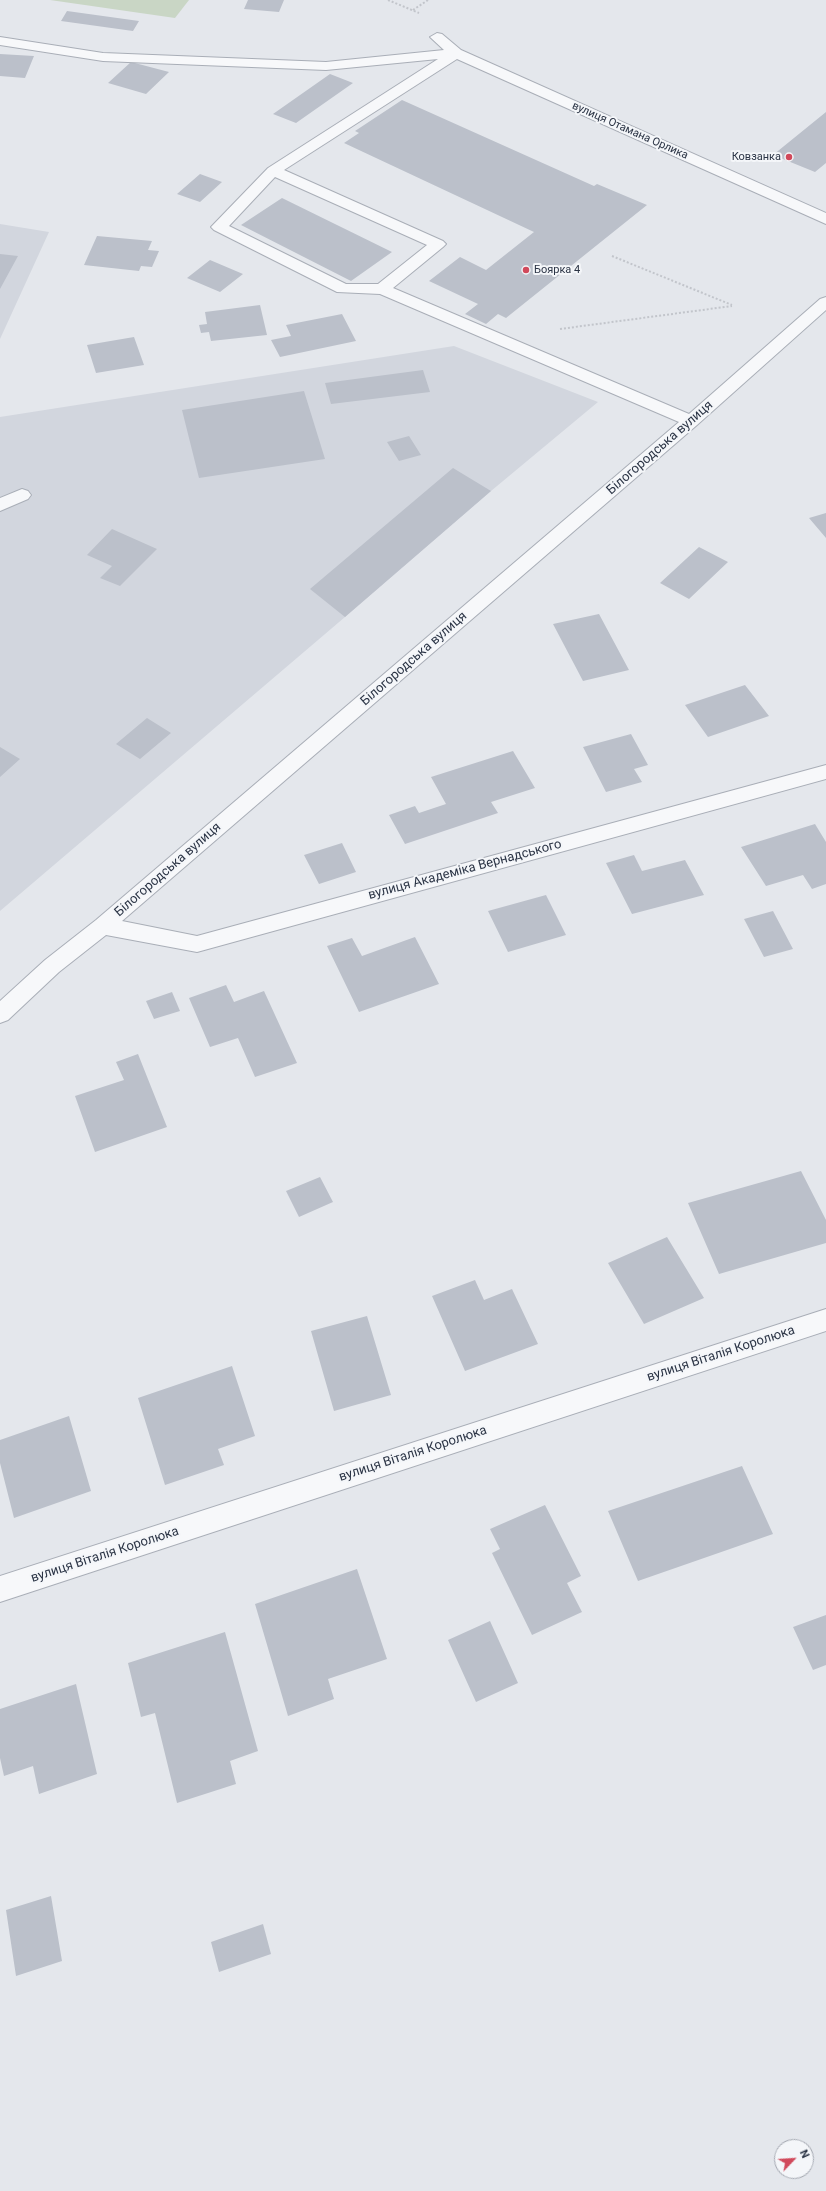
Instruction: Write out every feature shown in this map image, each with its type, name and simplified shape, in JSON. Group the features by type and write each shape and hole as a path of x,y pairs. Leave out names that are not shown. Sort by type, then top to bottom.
{"street":[{"name":"вулиця Отамана Орлика","path":"437,37 456,52 826,219"},
{"path":"0,41 103,57 326,66 456,52"},
{"path":"456,52 273,171 219,227 343,289 382,289 691,420"},
{"path":"273,171 438,244 382,289"},
{"name":"Білогородська вулиця","path":"0,1014 52,966 102,926 691,420 826,302"},
{"path":"0,487 22,495 0,505"},
{"name":"вулиця Академіка Вернадського","path":"102,926 197,944 826,772"},
{"name":"вулиця Віталія Королюка","path":"0,1589 826,1320"}],"path":[{"path":"413,11 428,0"},
{"path":"560,329 732,306 612,256"}],"shaded area":[{"path":"0,224 49,232 0,339"},
{"path":"454,346 598,402 491,491 0,911 0,417"}],"green space":[{"path":"50,0 189,0 175,18"}],"building":[{"path":"248,0 284,0 279,12 244,9"},
{"path":"67,11 139,21 133,31 61,21"},
{"path":"0,54 34,56 25,78 0,76"},
{"path":"131,62 169,72 146,94 108,83"},
{"path":"330,74 353,83 296,123 273,114"},
{"path":"402,100 594,186 597,184 647,205 506,318 498,314 486,324 465,314 478,304 429,281 460,257 486,270 534,232 344,143 359,133 355,131"},
{"path":"826,112 826,163 815,172 773,155"},
{"path":"200,174 222,182 200,202 177,194"},
{"path":"282,198 392,252 351,281 241,225"},
{"path":"97,236 152,241 148,250 159,251 152,267 141,266 139,271 84,265"},
{"path":"0,254 18,256 0,289"},
{"path":"210,260 243,274 220,292 187,278"},
{"path":"260,305 267,335 211,341 209,332 201,333 199,325 207,324 205,312"},
{"path":"342,314 356,341 280,357 271,340 291,336 286,325"},
{"path":"134,337 144,365 96,373 87,345"},
{"path":"423,370 430,392 331,404 325,383"},
{"path":"304,391 325,459 199,478 182,410"},
{"path":"409,436 421,455 399,461 387,442"},
{"path":"453,468 491,491 345,617 310,589"},
{"path":"826,513 826,538 809,518"},
{"path":"112,529 157,549 120,586 100,578 112,566 87,555"},
{"path":"699,547 728,562 689,599 660,583"},
{"path":"599,614 629,670 583,681 553,624"},
{"path":"745,685 769,716 708,737 685,705"},
{"path":"147,718 171,733 140,759 116,744"},
{"path":"631,734 648,765 634,769 642,782 606,792 583,747"},
{"path":"0,747 20,759 0,777"},
{"path":"513,751 535,788 491,802 498,813 405,844 389,815 415,806 419,813 446,804 431,777"},
{"path":"815,824 826,842 826,884 812,889 803,875 766,886 741,847"},
{"path":"342,843 356,872 319,884 304,855"},
{"path":"634,855 642,871 685,860 704,895 632,914 606,863"},
{"path":"546,895 566,935 508,952 488,911"},
{"path":"773,911 793,949 764,957 744,919"},
{"path":"415,937 439,984 359,1012 327,946 352,938 362,956"},
{"path":"226,985 234,1002 264,991 297,1063 255,1077 238,1038 210,1047 189,998"},
{"path":"172,992 180,1011 154,1019 146,1001"},
{"path":"138,1054 167,1127 95,1152 75,1096 124,1080 116,1062"},
{"path":"801,1171 826,1220 826,1243 719,1274 688,1203"},
{"path":"320,1177 333,1202 299,1217 286,1191"},
{"path":"667,1237 704,1298 644,1324 608,1263"},
{"path":"475,1280 484,1300 512,1289 538,1344 465,1371 432,1296"},
{"path":"367,1316 391,1395 334,1411 311,1331"},
{"path":"232,1366 255,1436 218,1449 224,1465 165,1485 138,1398"},
{"path":"69,1416 91,1491 14,1518 0,1463 0,1440"},
{"path":"742,1466 773,1534 638,1581 608,1511"},
{"path":"545,1505 581,1576 567,1583 582,1612 532,1635 492,1553 500,1549 490,1529"},
{"path":"357,1569 387,1659 328,1679 334,1699 288,1716 255,1604"},
{"path":"826,1615 826,1665 813,1670 793,1627"},
{"path":"490,1621 518,1683 476,1702 448,1640"},
{"path":"225,1632 258,1751 230,1761 236,1784 177,1803 155,1713 141,1717 128,1663"},
{"path":"76,1684 97,1774 39,1794 33,1766 4,1776 0,1758 0,1709"},
{"path":"51,1896 62,1961 16,1976 6,1910"},
{"path":"263,1924 271,1954 219,1972 211,1942"}],"place":[{"name":"Ковзанка","path":"789,157"},
{"name":"Боярка 4","path":"526,270"}]}
